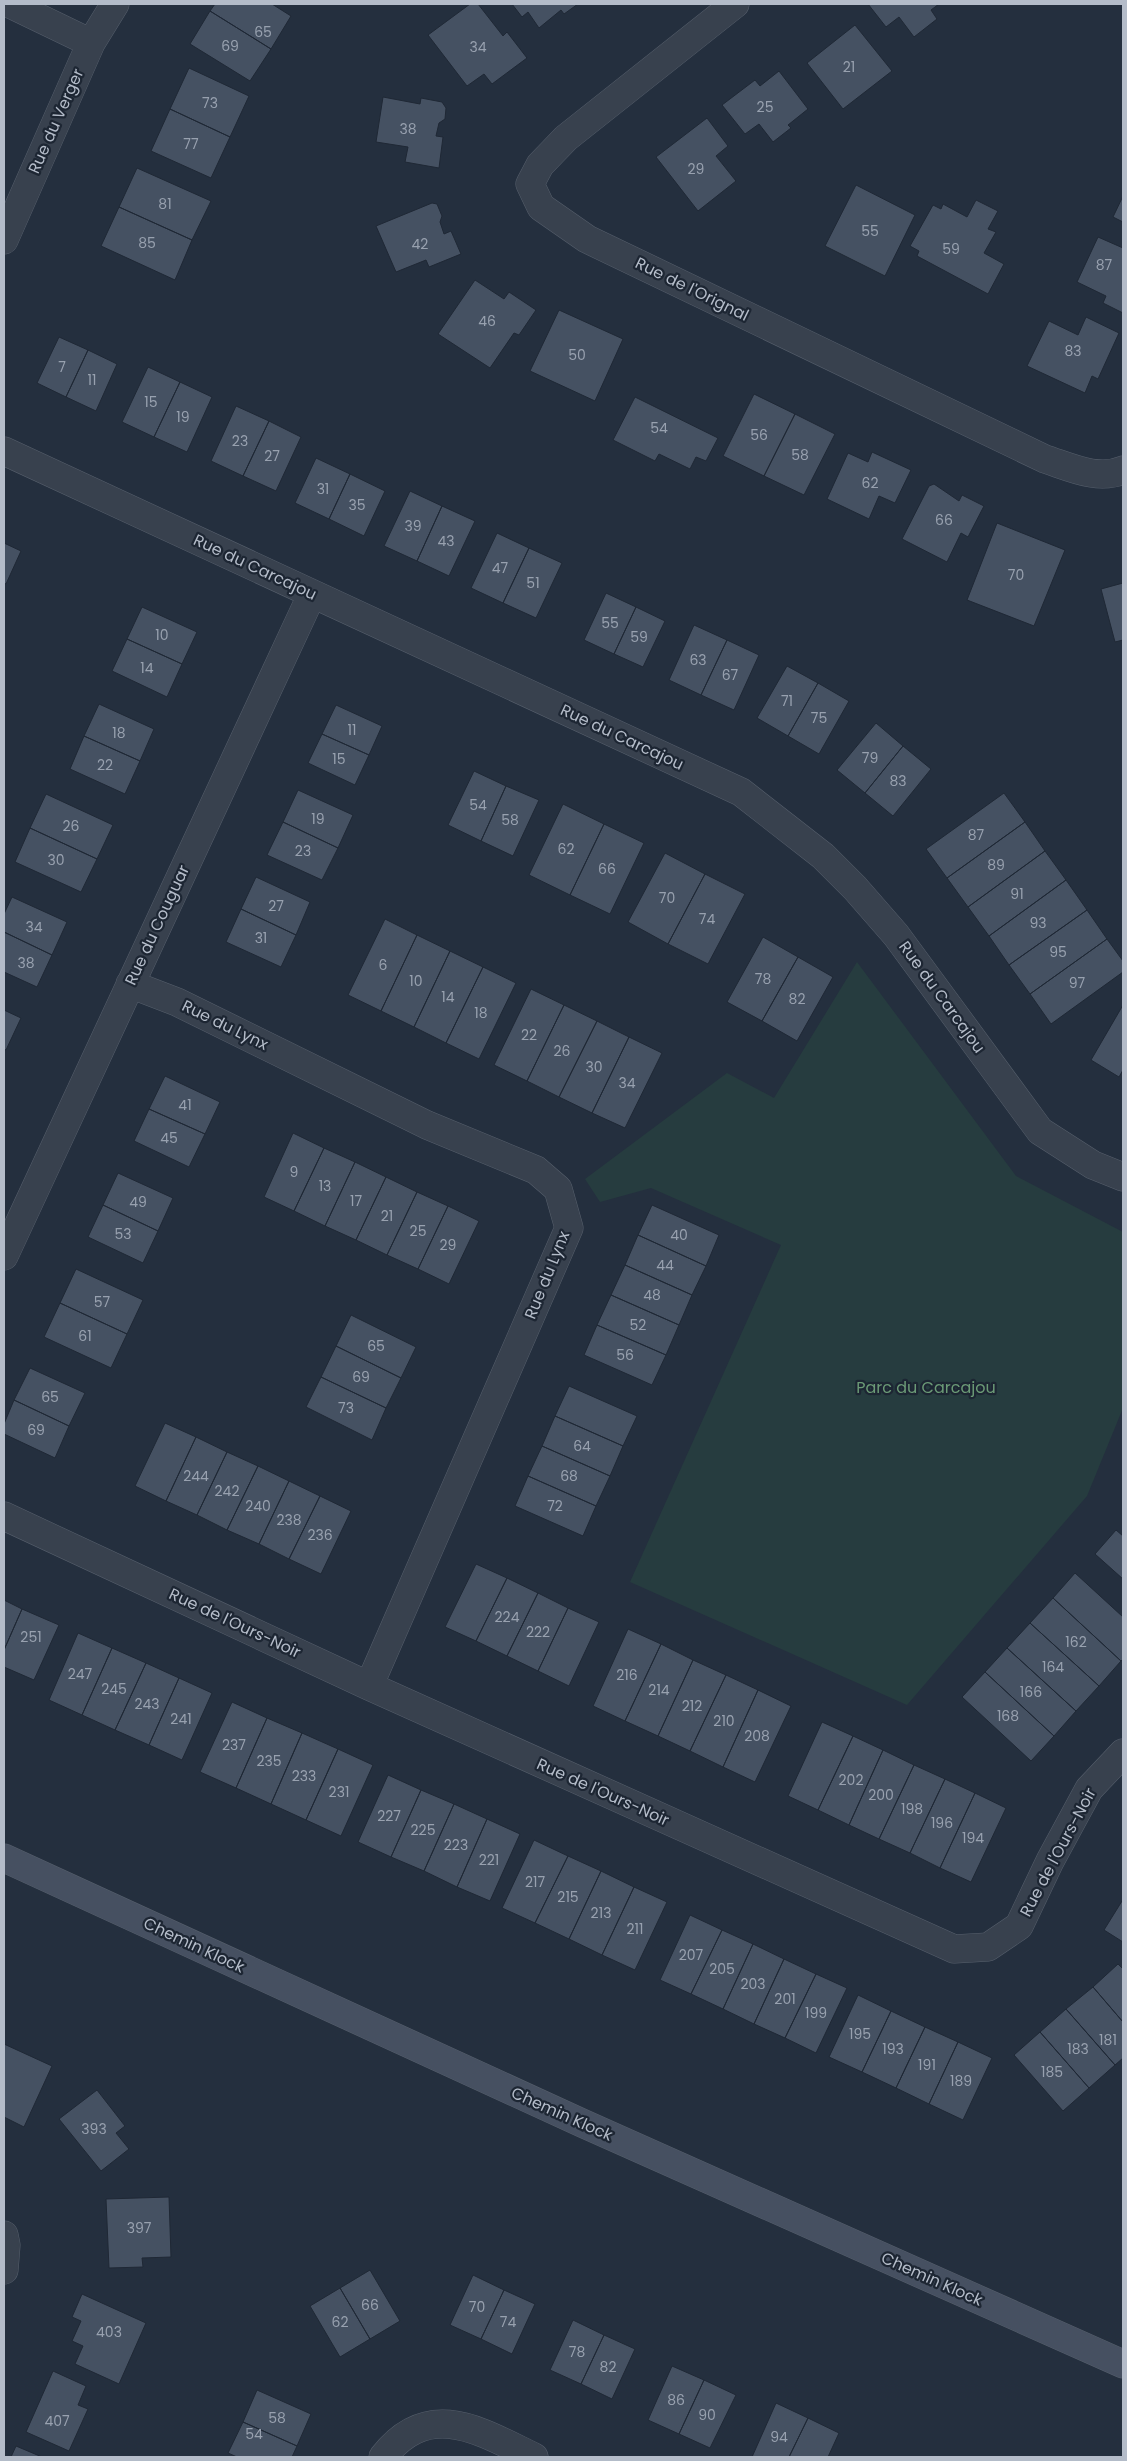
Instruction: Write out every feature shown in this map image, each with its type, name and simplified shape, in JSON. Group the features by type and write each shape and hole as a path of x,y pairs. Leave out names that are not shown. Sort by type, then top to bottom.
{"main road":[{"name":"Chemin Klock","path":"4,1858 573,2119 1123,2364"}],"street":[{"path":"10,4 91,43"},
{"name":"Rue du Verger","path":"4,240 91,43 115,4"},
{"name":"Rue de l'Orignal","path":"735,4 566,138 540,165 530,184 541,207 587,239 1045,459 1093,474 1114,474 1123,470"},
{"name":"Rue du Carcajou","path":"4,451 741,792 824,856 855,888 896,935 1040,1131 1093,1165 1123,1177"},
{"name":"Rue du Couguar","path":"4,1256 312,594"},
{"name":"Rue du Lynx","path":"130,984 177,1002 427,1125 536,1170 558,1189 568,1228 369,1686"},
{"name":"Rue de l'Ours-Noir","path":"4,1516 369,1686 954,1949 988,1947 1019,1926 1050,1861 1089,1789 1123,1753"},
{"path":"4,2235 6,2245 4,2270"},
{"path":"383,2457 404,2434 430,2424 450,2423 470,2427 534,2457"}],"green space":[{"name":"Parc du Carcajou","path":"857,962 1016,1176 1123,1232 1123,1408 1087,1496 907,1705 630,1582 781,1245 651,1188 600,1202 585,1179 727,1073 774,1098"}],"building":[{"path":"215,4 272,4 291,16 271,49 210,11"},
{"path":"470,4 478,4 503,36 507,32 527,58 492,84 484,74 467,86 428,35"},
{"path":"512,4 578,4 564,14 561,10 539,28 528,12 522,17"},
{"path":"868,4 939,4 931,10 937,19 914,37 899,17 886,27"},
{"path":"210,11 271,49 250,81 190,44"},
{"path":"855,25 892,71 843,109 807,63"},
{"path":"189,68 249,96 230,137 170,109"},
{"path":"779,71 808,109 788,125 791,128 773,142 759,124 745,134 722,105 755,80 760,86"},
{"path":"383,97 420,104 421,98 442,102 446,108 445,119 439,123 436,136 443,137 439,168 405,162 408,147 376,142"},
{"path":"170,109 230,137 211,178 151,151"},
{"path":"707,118 728,146 716,156 736,181 698,211 656,157"},
{"path":"137,168 211,201 192,240 119,207"},
{"path":"856,185 915,215 885,276 825,246"},
{"path":"1123,196 1123,222 1113,217"},
{"path":"976,200 998,211 988,229 996,232 984,253 1004,264 988,294 917,256 919,251 910,246 933,205 941,209 943,204 967,217"},
{"path":"432,203 437,204 442,216 440,222 444,234 451,231 461,254 429,267 426,260 396,272 376,226"},
{"path":"119,207 192,240 175,280 101,246"},
{"path":"1098,237 1123,248 1123,313 1103,303 1106,296 1077,282"},
{"path":"475,280 504,299 509,292 536,310 519,335 514,333 490,368 438,334"},
{"path":"559,310 623,339 595,401 530,371"},
{"path":"1086,317 1119,333 1098,379 1092,376 1085,393 1027,366 1049,321 1078,335"},
{"path":"59,337 88,350 66,397 37,383"},
{"path":"88,350 117,364 96,411 66,397"},
{"path":"148,367 180,382 154,437 122,422"},
{"path":"180,382 212,397 187,452 154,437"},
{"path":"754,394 795,414 764,476 723,456"},
{"path":"635,397 718,438 706,461 696,457 690,469 659,454 655,461 613,440"},
{"path":"236,406 269,421 243,476 211,461"},
{"path":"795,414 835,434 804,495 764,476"},
{"path":"269,421 301,437 276,491 243,476"},
{"path":"872,452 911,470 895,503 879,496 869,519 827,499 848,453 868,462"},
{"path":"316,458 350,474 329,519 295,503"},
{"path":"350,474 385,491 364,536 329,519"},
{"path":"934,484 959,501 962,495 984,506 968,537 961,533 947,562 902,539 929,486"},
{"path":"410,491 442,506 417,561 384,546"},
{"path":"442,506 475,521 449,576 417,561"},
{"path":"997,523 1065,550 1034,626 967,600"},
{"path":"497,533 529,548 503,603 471,588"},
{"path":"4,543 21,551 6,584 4,583"},
{"path":"529,548 562,563 536,618 503,603"},
{"path":"1123,583 1123,640 1115,642 1101,589"},
{"path":"606,593 636,607 614,654 584,640"},
{"path":"142,607 197,632 182,664 127,639"},
{"path":"636,607 665,621 643,667 614,654"},
{"path":"694,625 727,640 701,695 669,680"},
{"path":"127,639 182,664 167,697 112,671"},
{"path":"727,640 759,655 734,710 701,695"},
{"path":"787,666 818,683 788,736 757,718"},
{"path":"818,683 849,701 819,754 788,736"},
{"path":"99,704 154,729 140,761 84,736"},
{"path":"336,705 382,726 369,755 322,734"},
{"path":"876,723 903,746 865,793 837,770"},
{"path":"322,734 369,755 355,785 308,763"},
{"path":"84,736 140,761 125,794 70,769"},
{"path":"903,746 931,769 893,816 865,793"},
{"path":"474,771 506,786 481,841 448,825"},
{"path":"506,786 539,800 513,856 481,841"},
{"path":"298,790 353,815 338,848 283,822"},
{"path":"1004,793 1025,822 947,878 926,849"},
{"path":"46,794 113,825 97,859 30,828"},
{"path":"563,804 604,824 570,895 529,875"},
{"path":"283,822 338,848 322,880 267,855"},
{"path":"1025,822 1045,851 968,907 947,878"},
{"path":"604,824 644,843 610,914 570,895"},
{"path":"30,828 97,859 81,892 15,862"},
{"path":"1045,851 1066,880 989,936 968,907"},
{"path":"665,853 705,874 668,944 628,922"},
{"path":"705,874 745,894 708,964 668,944"},
{"path":"256,877 310,902 296,935 241,909"},
{"path":"1066,880 1087,910 1009,965 989,936"},
{"path":"12,897 67,922 52,955 4,932 4,914"},
{"path":"241,909 296,935 281,967 226,942"},
{"path":"1087,910 1107,939 1030,994 1009,965"},
{"path":"385,919 417,935 381,1011 348,995"},
{"path":"4,932 52,955 37,987 4,972"},
{"path":"417,935 450,951 414,1027 381,1011"},
{"path":"763,937 798,957 762,1021 727,1002"},
{"path":"1107,939 1123,961 1123,972 1051,1024 1030,994"},
{"path":"450,951 483,967 446,1043 414,1027"},
{"path":"798,957 833,977 797,1041 762,1021"},
{"path":"483,967 516,983 479,1059 446,1043"},
{"path":"531,989 564,1005 527,1081 494,1065"},
{"path":"564,1005 597,1021 559,1097 527,1081"},
{"path":"1123,1005 1123,1070 1119,1077 1091,1060"},
{"path":"4,1010 21,1018 6,1050 4,1049"},
{"path":"597,1021 629,1037 592,1113 559,1097"},
{"path":"629,1037 662,1053 625,1128 592,1113"},
{"path":"165,1076 220,1102 205,1134 149,1109"},
{"path":"149,1109 205,1134 189,1167 134,1141"},
{"path":"293,1133 324,1148 294,1211 264,1197"},
{"path":"324,1148 355,1162 325,1226 294,1211"},
{"path":"355,1162 386,1177 356,1240 325,1226"},
{"path":"118,1173 173,1198 158,1231 103,1205"},
{"path":"386,1177 417,1192 387,1255 356,1240"},
{"path":"417,1192 448,1206 418,1269 387,1255"},
{"path":"103,1205 158,1231 143,1263 88,1237"},
{"path":"652,1205 719,1235 706,1266 638,1235"},
{"path":"448,1206 479,1221 449,1284 418,1269"},
{"path":"638,1235 706,1266 692,1295 625,1265"},
{"path":"625,1265 692,1295 679,1325 611,1295"},
{"path":"76,1269 143,1300 127,1334 60,1303"},
{"path":"611,1295 679,1325 666,1355 597,1325"},
{"path":"60,1303 127,1334 111,1368 44,1337"},
{"path":"351,1315 416,1347 401,1378 336,1346"},
{"path":"597,1325 666,1355 652,1385 584,1355"},
{"path":"336,1346 401,1378 386,1408 321,1377"},
{"path":"30,1368 85,1393 69,1426 14,1400"},
{"path":"321,1377 386,1408 372,1440 306,1407"},
{"path":"569,1386 637,1416 623,1446 555,1416"},
{"path":"14,1400 69,1426 55,1458 4,1434 4,1424"},
{"path":"555,1416 623,1446 610,1476 542,1446"},
{"path":"165,1423 196,1437 166,1501 135,1486"},
{"path":"196,1437 227,1452 197,1515 166,1501"},
{"path":"542,1446 610,1476 596,1506 528,1476"},
{"path":"227,1452 258,1466 227,1530 197,1515"},
{"path":"258,1466 289,1481 259,1544 227,1530"},
{"path":"528,1476 596,1506 583,1536 515,1506"},
{"path":"289,1481 320,1496 289,1559 259,1544"},
{"path":"320,1496 351,1511 321,1574 289,1559"},
{"path":"1116,1530 1123,1536 1123,1579 1095,1554"},
{"path":"476,1564 507,1578 476,1641 445,1627"},
{"path":"1075,1573 1123,1617 1123,1659 1121,1661 1053,1598"},
{"path":"507,1578 538,1593 507,1656 476,1641"},
{"path":"538,1593 568,1608 538,1671 507,1656"},
{"path":"1053,1598 1121,1661 1099,1686 1030,1623"},
{"path":"4,1600 22,1609 4,1650"},
{"path":"568,1608 599,1622 569,1686 538,1671"},
{"path":"22,1609 59,1625 34,1680 4,1667 4,1650"},
{"path":"1030,1623 1099,1686 1076,1711 1007,1648"},
{"path":"628,1629 661,1644 625,1721 593,1706"},
{"path":"78,1633 112,1648 82,1715 49,1700"},
{"path":"661,1644 693,1660 658,1736 625,1721"},
{"path":"112,1648 146,1663 115,1730 82,1715"},
{"path":"1007,1648 1076,1711 1054,1736 985,1672"},
{"path":"693,1660 726,1675 690,1751 658,1736"},
{"path":"146,1663 179,1678 149,1745 115,1730"},
{"path":"985,1672 1054,1736 1031,1761 962,1697"},
{"path":"726,1675 758,1690 723,1767 690,1751"},
{"path":"179,1678 212,1693 182,1760 149,1745"},
{"path":"758,1690 791,1706 755,1782 723,1767"},
{"path":"232,1702 267,1718 236,1788 200,1772"},
{"path":"267,1718 302,1733 271,1804 236,1788"},
{"path":"822,1722 853,1736 818,1810 788,1796"},
{"path":"302,1733 338,1749 306,1820 271,1804"},
{"path":"853,1736 883,1750 849,1825 818,1810"},
{"path":"338,1749 373,1765 341,1836 306,1820"},
{"path":"883,1750 914,1765 879,1839 849,1825"},
{"path":"914,1765 945,1779 910,1853 879,1839"},
{"path":"388,1775 421,1790 391,1857 358,1842"},
{"path":"945,1779 975,1793 940,1868 910,1853"},
{"path":"421,1790 454,1804 424,1871 391,1857"},
{"path":"975,1793 1006,1808 971,1882 940,1868"},
{"path":"454,1804 487,1819 457,1887 424,1871"},
{"path":"487,1819 520,1834 490,1901 457,1887"},
{"path":"534,1840 568,1856 535,1923 502,1908"},
{"path":"568,1856 601,1871 569,1939 535,1923"},
{"path":"601,1871 634,1887 602,1955 569,1939"},
{"path":"634,1887 667,1902 635,1970 602,1955"},
{"path":"1123,1902 1123,1942 1104,1930"},
{"path":"690,1915 722,1930 691,1994 660,1980"},
{"path":"722,1930 753,1944 723,2009 691,1994"},
{"path":"753,1944 784,1959 754,2024 723,2009"},
{"path":"784,1959 816,1974 785,2038 754,2024"},
{"path":"1118,1964 1123,1969 1123,2022 1093,1987"},
{"path":"816,1974 847,1988 816,2053 785,2038"},
{"path":"1093,1987 1123,2022 1123,2058 1115,2065 1066,2009"},
{"path":"858,1995 891,2011 862,2072 829,2057"},
{"path":"1066,2009 1115,2065 1089,2088 1040,2032"},
{"path":"891,2011 925,2027 896,2088 862,2072"},
{"path":"925,2027 958,2042 929,2104 896,2088"},
{"path":"1040,2032 1089,2088 1063,2111 1014,2055"},
{"path":"958,2042 992,2058 963,2120 929,2104"},
{"path":"4,2044 52,2066 24,2127 4,2117"},
{"path":"97,2090 125,2126 116,2133 129,2149 101,2171 59,2119"},
{"path":"169,2197 171,2257 142,2258 143,2267 109,2268 106,2199"},
{"path":"370,2270 400,2321 370,2339 340,2288"},
{"path":"473,2275 504,2290 481,2339 450,2325"},
{"path":"340,2288 370,2339 340,2357 310,2306"},
{"path":"504,2290 535,2304 512,2354 481,2339"},
{"path":"82,2294 146,2323 119,2384 75,2364 83,2346 72,2341 81,2321 72,2317"},
{"path":"573,2320 604,2335 581,2384 550,2370"},
{"path":"604,2335 635,2349 612,2399 581,2384"},
{"path":"672,2366 704,2380 679,2434 648,2420"},
{"path":"53,2371 86,2386 78,2405 88,2409 69,2451 26,2432"},
{"path":"704,2380 736,2395 710,2448 679,2434"},
{"path":"257,2390 311,2414 297,2446 243,2422"},
{"path":"776,2403 808,2418 789,2457 752,2457"},
{"path":"808,2418 839,2433 828,2457 789,2457"},
{"path":"243,2422 297,2446 292,2457 237,2457 228,2453"},
{"path":"16,2446 42,2457 11,2457"}]}
